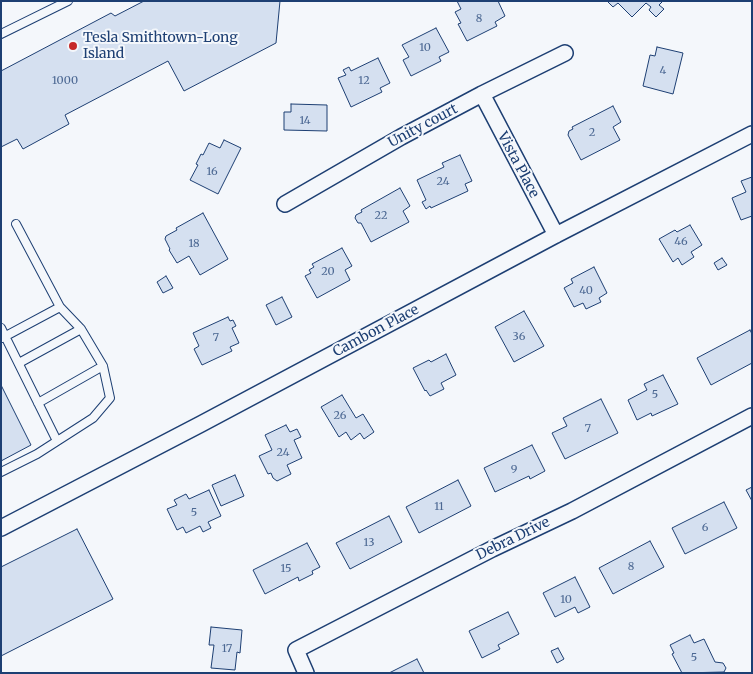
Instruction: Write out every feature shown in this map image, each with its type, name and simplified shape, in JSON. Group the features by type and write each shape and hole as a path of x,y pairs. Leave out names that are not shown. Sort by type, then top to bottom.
{"street":[{"name":"Unity court","path":"285,204 401,137 565,53"},
{"name":"Vista Place","path":"482,94 556,235"},
{"name":"Cambon Place","path":"1,528 202,424 556,235 752,134"},
{"name":"Debra Drive","path":"306,673 296,650 492,549 572,511 752,416"}],"lane":[{"path":"1,34 68,1"},
{"path":"1,472 37,454 93,418 110,398 103,366 81,329 60,307 16,224"},
{"path":"3,338 60,307"},
{"path":"1,328 3,338 19,363 57,441"},
{"path":"19,363 81,329"},
{"path":"38,403 103,366"}],"building":[{"path":"144,1 280,1 276,43 184,91 168,61 65,115 69,124 23,149 17,139 1,147 1,71 111,13 115,16"},
{"path":"457,1 498,1 505,16 495,22 497,26 467,41 458,24 461,23 455,12 461,9"},
{"path":"607,1 663,1 659,5 664,9 656,17 649,10 651,7 646,3 632,17 618,3 613,7"},
{"path":"436,28 449,52 439,57 441,61 411,76 403,60 409,57 402,45"},
{"path":"657,47 683,53 673,94 643,86 650,55 655,56"},
{"path":"378,58 390,83 380,88 382,92 351,107 338,78 346,75 343,70 349,67 351,71"},
{"path":"291,104 327,105 327,131 284,130 284,112 291,112"},
{"path":"613,106 621,122 613,127 620,140 581,160 568,135 569,131 573,129 572,127"},
{"path":"224,140 241,148 218,194 190,180 198,165 196,164 201,154 203,155 209,143 220,148"},
{"path":"460,155 472,181 465,184 468,191 426,209 422,202 426,200 417,180 444,167 442,163"},
{"path":"752,177 752,216 741,220 732,198 746,192 741,181"},
{"path":"400,188 410,206 403,211 409,222 371,242 361,223 358,223 355,218 356,215 362,212 361,210"},
{"path":"203,213 228,259 200,275 189,256 177,263 165,239 166,236 177,230 176,228"},
{"path":"690,225 702,245 691,252 694,257 682,265 678,258 673,262 659,239 675,230 677,232"},
{"path":"342,248 352,266 345,270 350,280 317,298 305,276 311,273 309,270 314,267 312,264"},
{"path":"722,258 727,265 718,270 714,263"},
{"path":"594,267 607,293 599,298 601,302 586,309 583,303 574,307 564,288 573,283 571,279"},
{"path":"166,276 173,288 163,293 157,282"},
{"path":"282,297 292,317 276,325 266,305"},
{"path":"524,311 544,346 514,362 495,327"},
{"path":"228,317 230,321 233,320 236,326 232,328 239,343 230,347 232,351 202,365 194,349 199,346 193,333"},
{"path":"750,330 752,334 752,363 711,385 697,358"},
{"path":"446,354 456,375 441,383 444,389 430,396 425,391 413,368 429,360 431,362"},
{"path":"663,375 678,404 652,416 651,413 637,420 628,400 647,390 644,384"},
{"path":"1,385 31,445 1,461"},
{"path":"342,395 356,418 363,414 374,432 364,439 360,433 351,440 346,432 339,437 321,407"},
{"path":"601,399 618,433 565,459 552,433 567,426 563,418"},
{"path":"286,425 290,432 297,429 301,437 294,440 302,458 287,465 291,474 277,481 271,473 268,474 259,456 272,450 265,435"},
{"path":"532,445 545,471 530,479 529,476 495,492 484,468"},
{"path":"235,475 244,496 221,506 212,485"},
{"path":"458,480 471,506 419,533 406,507"},
{"path":"752,487 752,501 746,490"},
{"path":"209,490 221,516 208,522 211,528 203,532 200,526 186,533 183,527 177,530 167,509 177,505 174,500 186,494 189,499"},
{"path":"724,502 737,528 685,554 672,528"},
{"path":"389,516 402,542 350,569 336,543"},
{"path":"77,529 113,599 1,656 1,567"},
{"path":"650,541 664,567 613,594 599,568"},
{"path":"307,543 320,567 312,571 313,574 299,581 298,577 265,594 253,570"},
{"path":"575,577 590,607 578,613 575,607 555,617 543,593"},
{"path":"508,612 519,634 498,645 500,649 482,658 469,631"},
{"path":"211,627 242,630 240,653 237,652 235,670 211,668 214,645 209,645"},
{"path":"690,635 694,643 704,639 715,662 723,663 726,668 724,672 682,673 672,654 674,653 670,645"},
{"path":"558,648 564,659 557,663 551,651"},
{"path":"417,659 424,673 389,673"}],"place":[{"name":"Tesla Smithtown-Long Island","path":"73,46"}]}
